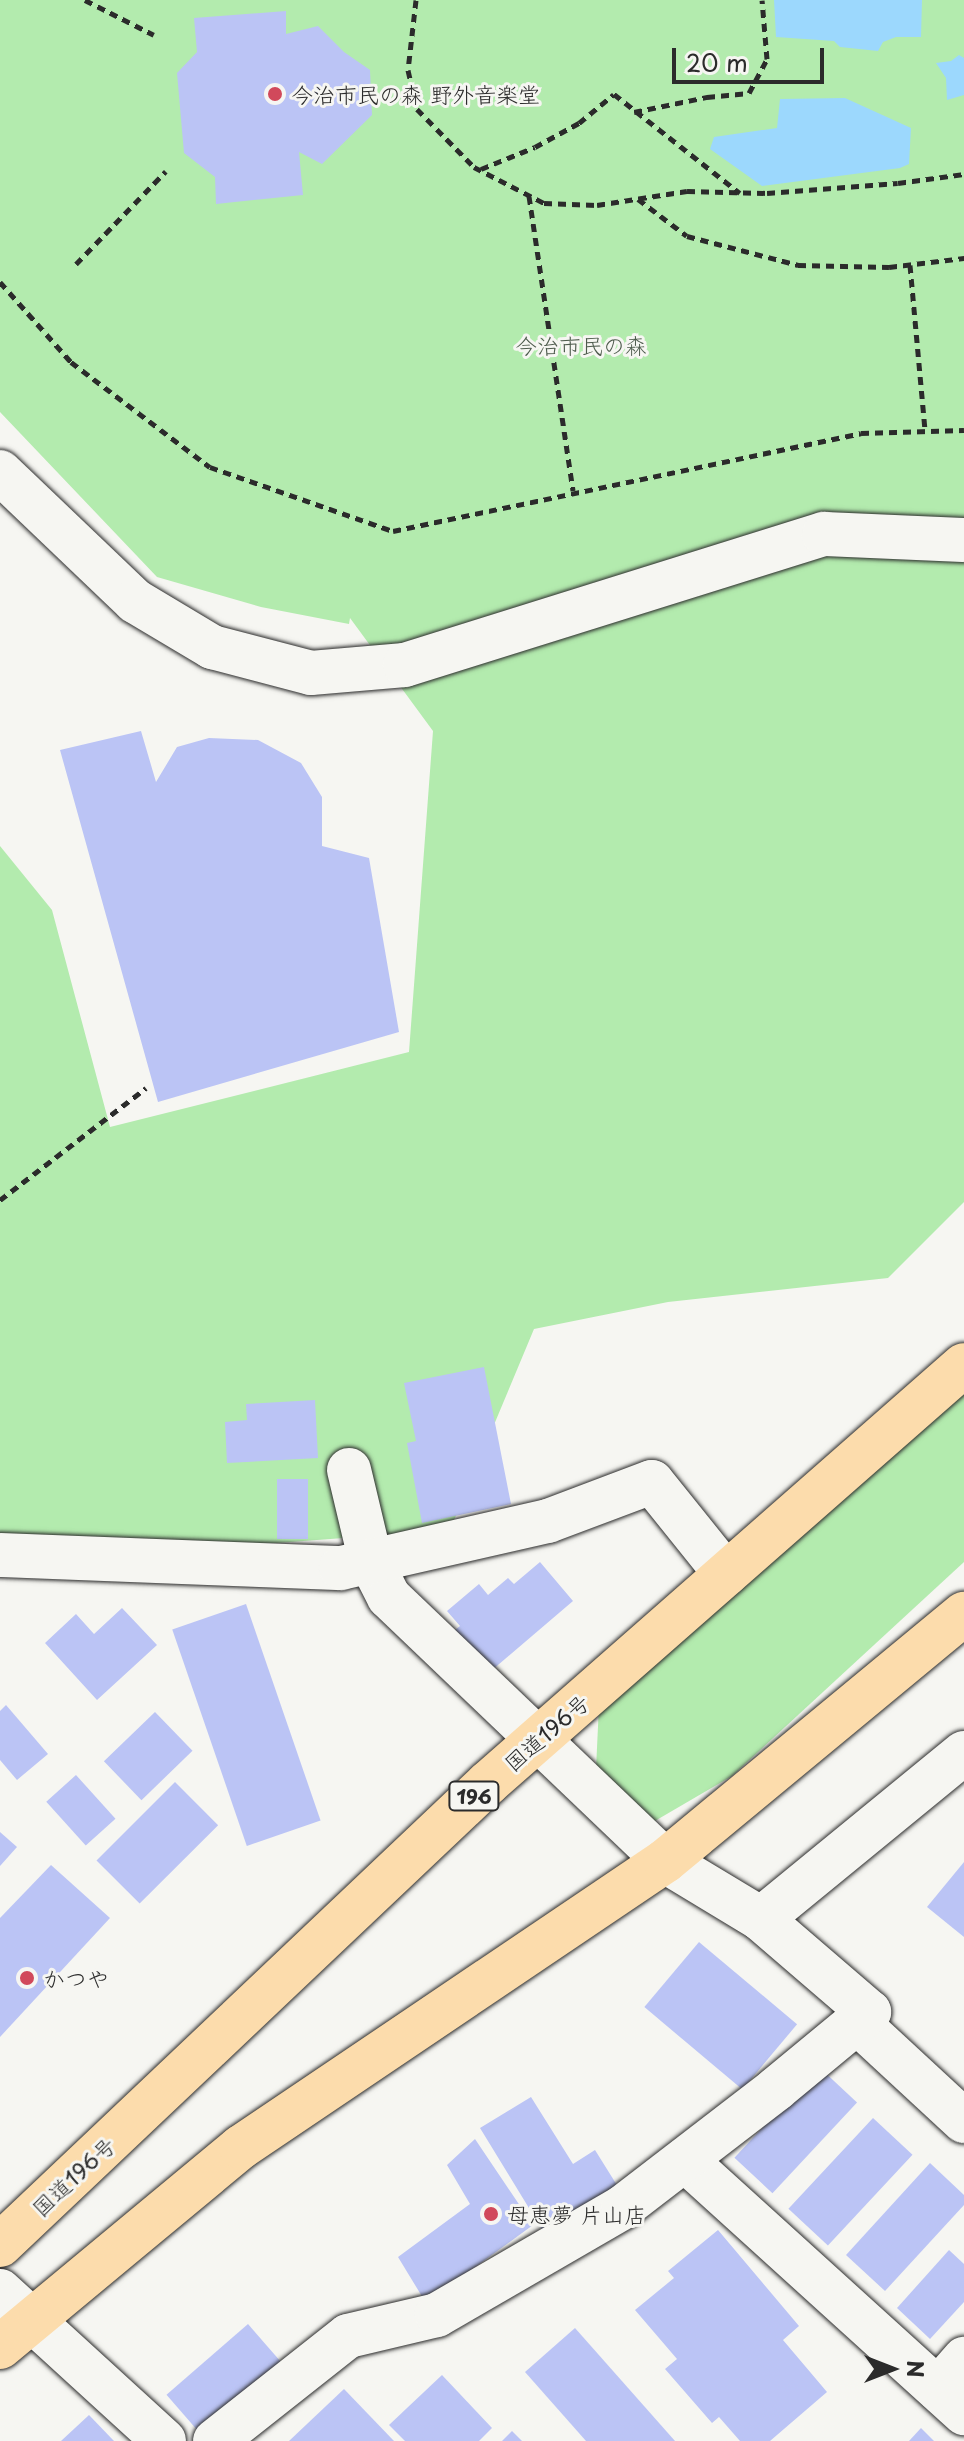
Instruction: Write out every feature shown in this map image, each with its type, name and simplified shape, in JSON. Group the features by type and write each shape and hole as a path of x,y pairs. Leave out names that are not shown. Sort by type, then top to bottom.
{"highway":[{"name":"国道196号","path":"0,2245 540,1738 964,1365"},
{"path":"0,2347 241,2147 665,1861 964,1614"}],"street":[{"path":"0,472 135,601 212,647 311,673 405,665 824,534 964,540"},
{"path":"215,2441 348,2336 437,2315 623,2207 869,2012 761,1919 665,1861 540,1738 389,1597 371,1562 349,1470"},
{"path":"0,1555 341,1568 548,1521 652,1482 726,1574"},
{"path":"761,1919 964,1753"},
{"path":"857,2022 964,2121"},
{"path":"685,2160 955,2387"},
{"path":"0,2291 164,2441"}],"path":[{"path":"85,0 154,35"},
{"path":"416,0 408,70 417,109 480,169 544,203 597,205 687,191 740,193 898,183 964,174"},
{"path":"634,112 707,97 749,93 767,59 762,0"},
{"path":"480,169 535,147 579,123 614,94 740,193"},
{"path":"76,264 166,171"},
{"path":"528,195 573,491"},
{"path":"637,198 687,236 798,265 910,265 964,258"},
{"path":"910,265 925,431"},
{"path":"0,282 71,362 210,467 393,531 861,433 964,430"},
{"path":"0,1200 146,1088"}],"green space":[{"name":"今治市民の森","path":"0,0 964,0 964,1202 888,1278 668,1302 534,1329 450,1530 277,1543 15,1550 0,1547 0,846 52,910 110,1127 409,1052 433,731 350,618 349,624 261,607 157,577 0,412"},
{"path":"964,1385 964,1562 732,1776 636,1832 595,1791 599,1705"}],"water":[{"path":"774,0 922,0 921,37 896,37 883,42 878,51 840,47 834,41 776,37"},
{"path":"959,55 964,58 964,95 947,100 946,78 936,63 951,61"},
{"path":"845,98 911,128 909,164 900,168 762,186 710,149 714,137 777,128 780,99"}],"building":[{"name":"今治市民の森 野外音楽堂","path":"286,11 286,34 318,26 344,52 370,70 372,115 322,164 299,152 303,195 216,204 215,177 184,153 177,73 197,52 194,18"},
{"path":"141,731 156,782 177,747 209,738 258,740 301,763 322,797 322,846 369,858 399,1032 158,1102 60,750"},
{"path":"484,1367 511,1504 422,1523 407,1443 416,1441 404,1383"},
{"path":"315,1400 318,1458 227,1463 225,1422 247,1420 246,1404"},
{"path":"277,1479 308,1479 308,1539 277,1539"},
{"path":"540,1562 573,1601 485,1676 450,1634 460,1626 447,1611 479,1584 488,1595 508,1578 514,1584"},
{"path":"246,1604 321,1821 247,1846 172,1629"},
{"path":"122,1608 157,1645 97,1700 45,1643 76,1614 94,1634"},
{"path":"6,1705 48,1754 17,1780 0,1760 0,1711"},
{"path":"155,1712 193,1751 141,1800 104,1761"},
{"path":"76,1775 115,1819 86,1846 46,1802"},
{"path":"175,1782 218,1825 140,1904 97,1860"},
{"path":"0,1832 17,1847 0,1866"},
{"path":"964,1862 964,1937 927,1907"},
{"name":"かつや","path":"51,1865 110,1918 0,2037 0,1918"},
{"path":"699,1942 797,2024 742,2089 644,2007"},
{"path":"819,2067 857,2102 772,2193 734,2158"},
{"path":"531,2097 573,2164 595,2150 620,2190 546,2236 480,2128"},
{"path":"873,2118 912,2155 828,2246 788,2209"},
{"name":"母恵夢 片山店","path":"475,2139 533,2225 426,2303 398,2257 470,2204 447,2165"},
{"path":"930,2163 964,2195 964,2205 885,2291 846,2255"},
{"path":"718,2230 799,2326 783,2340 827,2392 770,2441 740,2441 719,2417 712,2423 665,2369 677,2359 635,2310 674,2278 668,2271"},
{"path":"949,2250 964,2264 964,2302 930,2339 897,2308"},
{"path":"248,2324 281,2362 199,2433 166,2395"},
{"path":"575,2328 675,2441 586,2441 525,2372"},
{"path":"442,2375 492,2428 479,2441 405,2441 389,2425"},
{"path":"344,2389 394,2441 289,2441"},
{"path":"89,2415 114,2441 61,2441"},
{"path":"921,2428 934,2441 909,2441"},
{"path":"512,2431 522,2441 502,2441"}],"place":[{"name":"今治市民の森 野外音楽堂","path":"275,94"},
{"name":"かつや","path":"27,1978"},
{"name":"母恵夢 片山店","path":"491,2214"}]}
